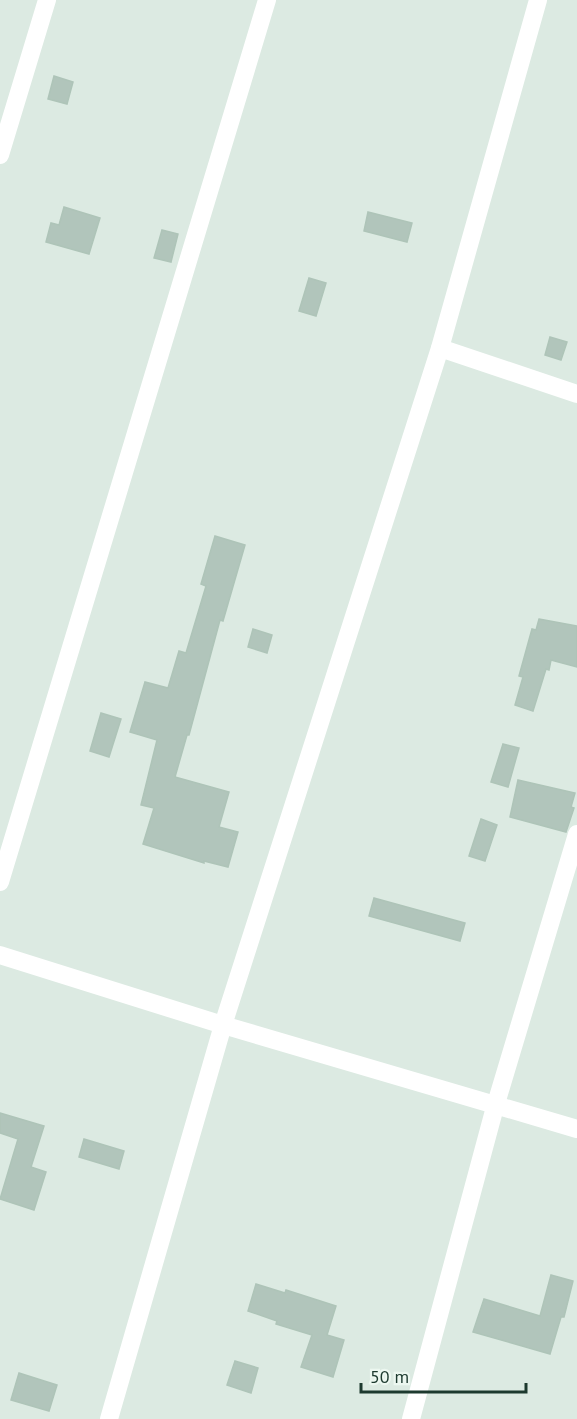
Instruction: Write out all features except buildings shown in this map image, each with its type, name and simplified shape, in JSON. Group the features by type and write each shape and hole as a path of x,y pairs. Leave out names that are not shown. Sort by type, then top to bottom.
{"street":[{"path":"0,155 47,0"},
{"path":"0,882 267,0"},
{"path":"109,1419 223,1025 441,348 538,0"},
{"path":"441,348 577,394"},
{"path":"411,1419 495,1107 577,834"},
{"path":"0,955 223,1025 495,1107 577,1129"}]}
